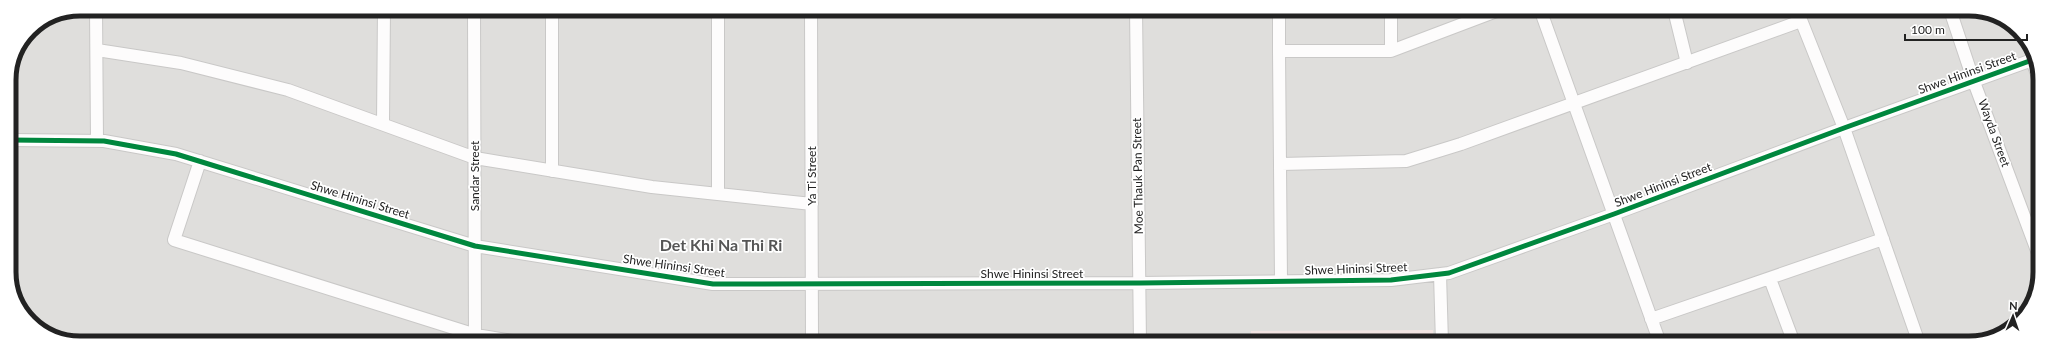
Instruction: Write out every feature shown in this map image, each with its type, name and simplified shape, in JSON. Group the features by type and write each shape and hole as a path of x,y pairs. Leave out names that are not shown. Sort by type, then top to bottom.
{"street":[{"path":"96,16 97,141"},
{"path":"383,123 384,16"},
{"name":"Sandar Street","path":"474,16 476,336"},
{"path":"552,16 552,170"},
{"path":"718,16 718,194"},
{"name":"Ya Ti Street","path":"811,16 812,336"},
{"name":"Moe Thauk Pan Street","path":"1136,16 1140,336"},
{"path":"1279,16 1281,281"},
{"path":"1390,16 1391,51"},
{"path":"1279,51 1391,51 1486,16"},
{"path":"1542,16 1657,336"},
{"path":"1676,16 1687,62"},
{"path":"1281,164 1406,161 1461,144 1687,62 1797,16"},
{"path":"1799,16 1844,128 1917,336"},
{"name":"Wayda Street","path":"1952,16 1974,82 2033,240"},
{"path":"97,50 181,63 280,88 383,123 475,158 652,187 812,204"},
{"name":"Shwe Hininsi Street","path":"16,140 97,141 176,154 475,246 713,284 812,285 1391,280 1449,272 1614,214 1844,128 2030,61"},
{"path":"200,162 174,240 467,336"},
{"path":"1651,319 1883,239"},
{"path":"1440,274 1442,336"},
{"path":"1770,279 1791,336"}],"shaded area":[{"path":"68,17 1977,17 1990,19 2008,29 2020,41 2030,59 2032,68 2033,272 2031,289 2020,311 2011,320 1993,331 1981,335 1969,336 80,336 63,334 41,323 29,311 19,293 17,284 16,80 17,68 27,44 44,27"},
{"path":"1433,330 1433,336 1251,336 1251,331"}],"cycle path":[{"path":"16,140 104,141 176,154 475,246 713,284 1140,283 1391,280 1449,273 2030,61"}],"district":[{"name":"Det Khi Na Thi Ri","path":"721,245"}]}
